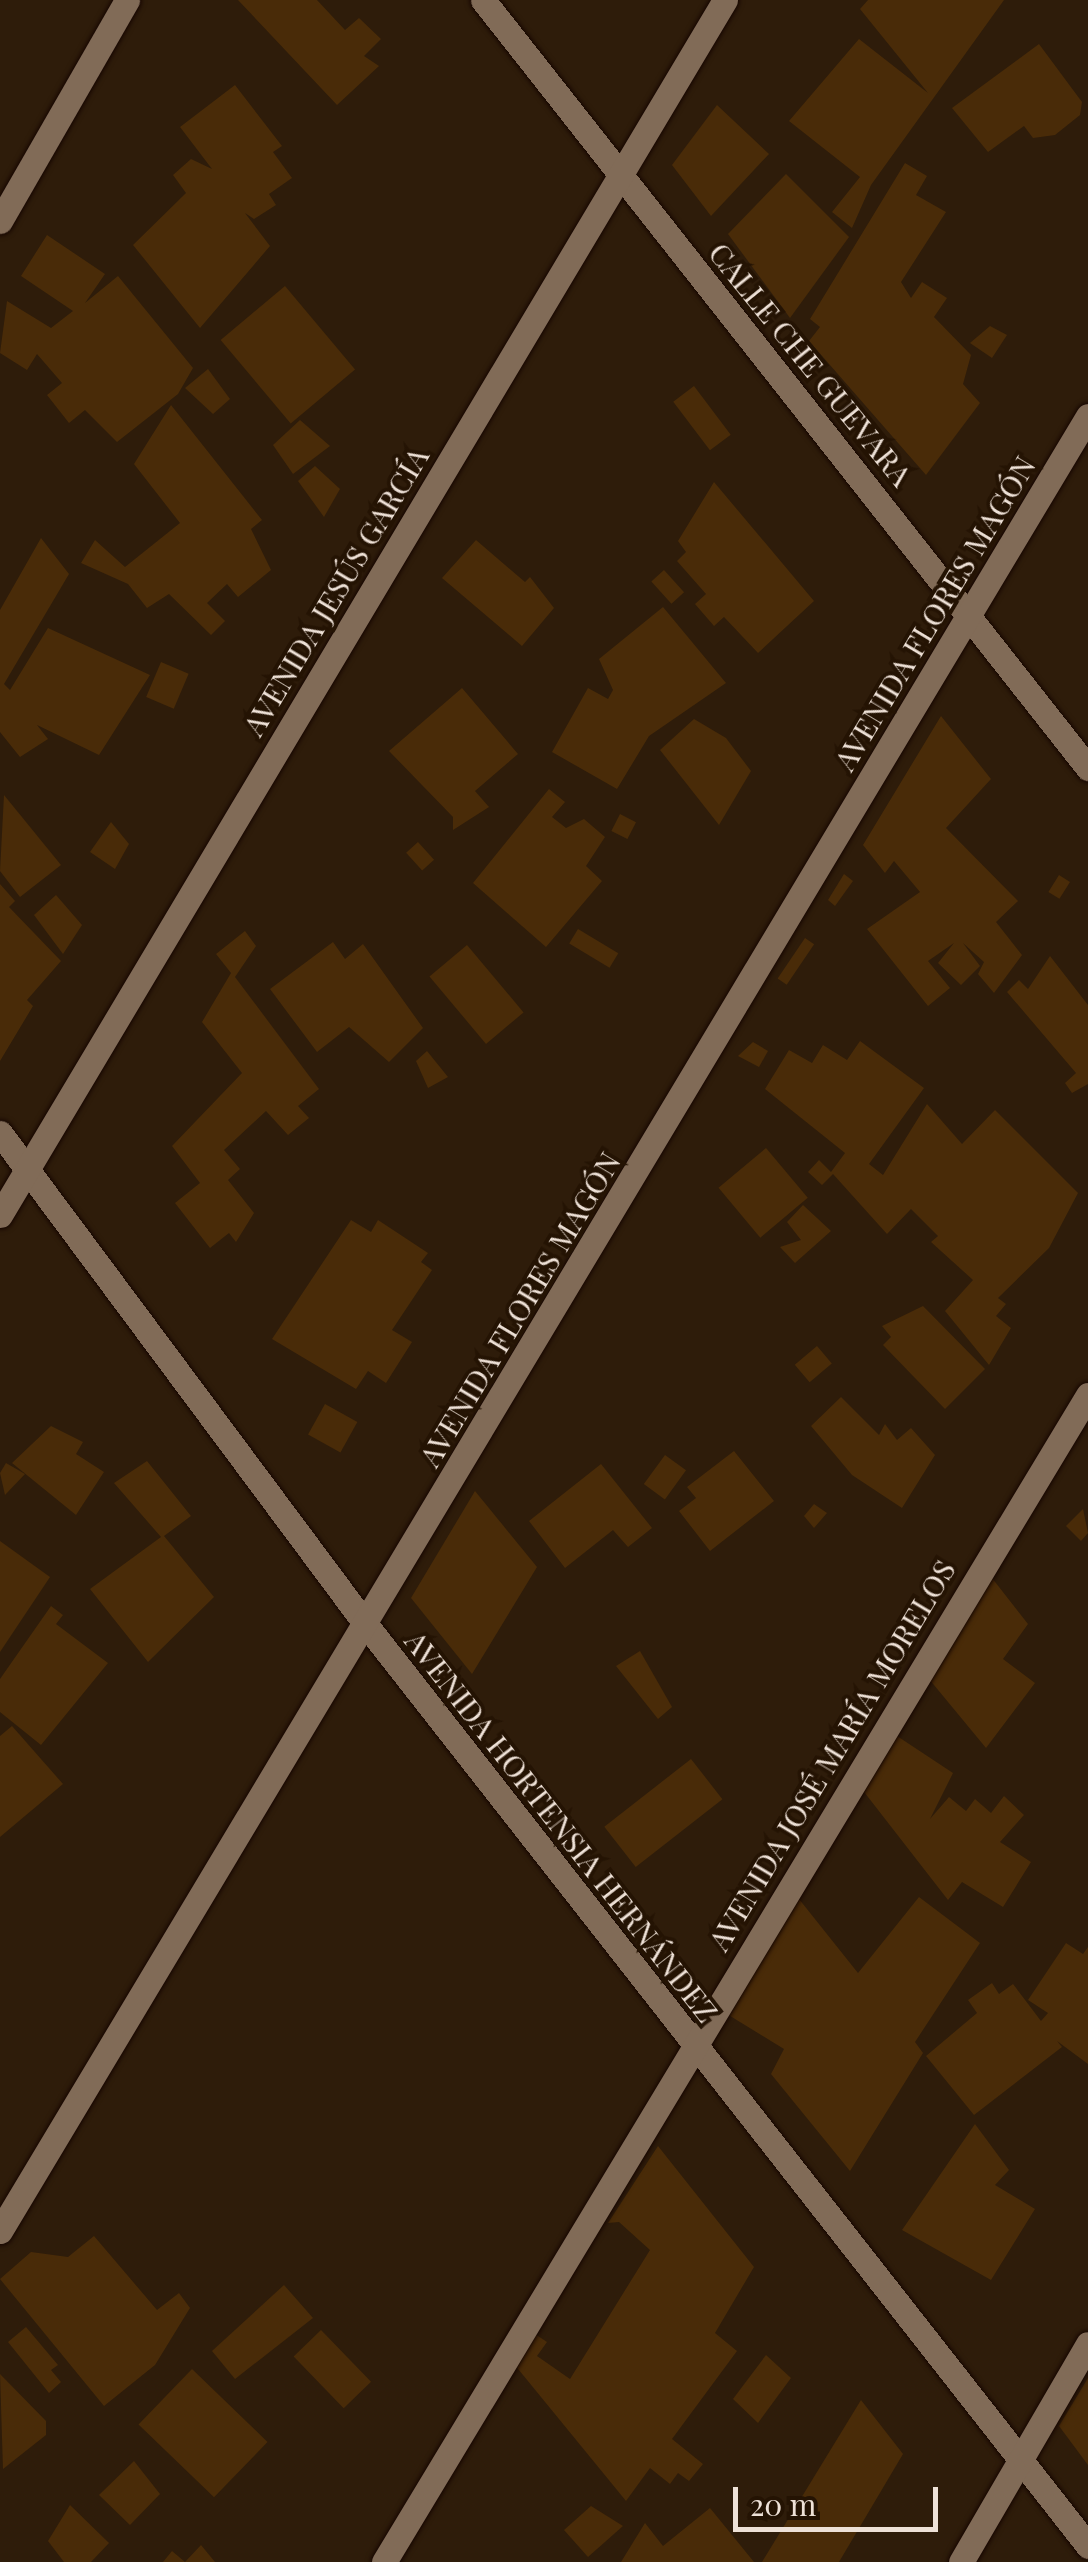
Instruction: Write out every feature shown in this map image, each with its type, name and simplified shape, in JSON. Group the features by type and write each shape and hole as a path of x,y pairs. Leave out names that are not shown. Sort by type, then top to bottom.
{"street":[{"path":"0,221 127,0"},
{"name":"CALLE CHE GUEVARA","path":"483,0 1088,768"},
{"name":"AVENIDA JESÚS GARCÍA","path":"0,1215 725,0"},
{"name":"AVENIDA FLORES MAGÓN","path":"0,2231 367,1626 1088,416"},
{"name":"AVENIDA HORTENSIA HERNÁNDEZ","path":"0,1133 367,1626 692,2047 1088,2546"},
{"name":"AVENIDA JOSÉ MARÍA MORELOS","path":"384,2562 1088,1395"},
{"path":"961,2562 1088,2344"}],"building":[{"path":"238,0 317,0 345,30 359,18 381,39 364,56 379,66 337,105"},
{"path":"868,0 1004,0 871,185 852,228 832,212 860,177 789,121 859,39 928,93 860,9"},
{"path":"1039,44 1082,102 1080,115 1055,135 1033,138 1024,126 988,152 952,108"},
{"path":"235,85 282,146 273,152 292,178 269,194 276,205 254,219 245,213 270,246 200,328 133,245 186,193 173,175 191,159 212,169 180,127"},
{"path":"717,105 769,154 711,216 672,165"},
{"path":"905,163 927,176 916,195 946,212 901,282 911,298 922,282 947,298 934,317 971,355 963,384 980,403 926,475 809,341 820,327 810,319"},
{"path":"786,174 849,237 790,318 728,234"},
{"path":"47,235 105,274 85,303 118,276 193,368 178,394 117,442 85,410 69,423 47,395 62,383 37,354 27,370 0,353 7,301 51,328 73,311 21,276"},
{"path":"285,286 355,369 291,423 221,340"},
{"path":"990,326 1007,335 992,358 970,343"},
{"path":"208,369 230,399 213,414 185,388"},
{"path":"694,386 731,435 710,450 673,402"},
{"path":"171,405 262,520 251,529 271,570 238,597 227,584 207,603 225,621 211,635 169,594 147,608 128,584 81,563 95,540 125,567 180,523 134,464"},
{"path":"300,420 330,446 293,474 273,445"},
{"path":"315,466 340,489 324,517 298,481"},
{"path":"714,482 814,601 758,653 724,617 714,626 695,604 706,594 677,561 686,552 678,541"},
{"path":"41,538 69,574 4,684 10,690 48,628 150,675 99,755 37,725 48,739 20,757 0,732 0,610"},
{"path":"476,540 525,582 530,577 554,608 522,646 442,578"},
{"path":"664,570 684,592 671,604 651,581"},
{"path":"663,607 726,683 649,736 617,789 552,752 588,688 608,699 613,690 599,659"},
{"path":"161,662 189,674 174,709 146,697"},
{"path":"462,688 518,754 475,791 489,807 453,830 453,817 389,751"},
{"path":"941,716 991,779 946,828 1018,901 996,922 1022,955 994,993 978,974 984,962 963,943 980,966 961,985 938,963 954,943 928,961 950,988 928,1006 867,929 920,892 894,861 885,873 863,845"},
{"path":"694,719 726,738 751,771 719,825 660,750"},
{"path":"549,789 565,802 552,817 566,828 584,819 605,837 586,866 602,881 546,947 473,883"},
{"path":"4,795 61,865 20,897 0,871"},
{"path":"620,814 636,822 627,839 611,831"},
{"path":"111,822 129,844 115,869 90,852"},
{"path":"418,842 434,860 422,871 406,853"},
{"path":"844,874 853,881 835,906 828,900"},
{"path":"1059,875 1070,882 1059,899 1048,892"},
{"path":"0,884 15,901 9,907 61,961 27,1000 33,1006 0,1061"},
{"path":"56,895 82,925 63,954 34,915"},
{"path":"578,929 618,953 610,968 569,944"},
{"path":"245,931 256,946 235,977 319,1089 298,1106 309,1118 288,1135 266,1111 224,1150 240,1169 228,1180 254,1213 236,1242 229,1233 210,1248 175,1203 200,1183 172,1146 242,1073 202,1022 231,973 216,954"},
{"path":"805,938 814,944 787,985 778,979"},
{"path":"333,942 345,959 363,944 423,1028 389,1062 349,1027 317,1052 270,989"},
{"path":"467,945 524,1012 486,1044 429,976"},
{"path":"1050,956 1088,1005 1088,1084 1072,1093 1065,1083 1076,1073 1007,992 1019,980 1028,989"},
{"path":"860,1041 924,1088 869,1164 883,1175 927,1104 962,1144 995,1110 1078,1193 1049,1248 998,1298 1006,1304 996,1316 1011,1328 989,1365 945,1311 973,1280 931,1242 938,1236 911,1209 887,1234 833,1174 822,1185 808,1172 819,1160 831,1172 845,1153 765,1089 789,1050 812,1063 823,1045 847,1060"},
{"path":"753,1042 768,1051 759,1067 738,1056"},
{"path":"427,1051 448,1077 428,1088 416,1061"},
{"path":"766,1148 808,1198 760,1238 719,1188"},
{"path":"803,1205 831,1231 795,1263 780,1247 801,1240 787,1222"},
{"path":"351,1220 371,1232 378,1220 428,1253 421,1262 432,1270 392,1330 412,1342 386,1383 368,1371 356,1389 272,1339"},
{"path":"923,1306 985,1369 945,1409 883,1345 891,1337 882,1326"},
{"path":"817,1346 832,1364 810,1382 795,1365"},
{"path":"841,1397 879,1435 885,1424 897,1440 911,1428 935,1455 902,1508 852,1475 811,1426"},
{"path":"325,1404 357,1422 340,1453 308,1435"},
{"path":"51,1426 83,1442 76,1454 104,1472 76,1515 12,1463"},
{"path":"734,1451 774,1501 710,1551 679,1511 696,1498 687,1487"},
{"path":"665,1455 686,1470 665,1499 644,1484"},
{"path":"147,1461 191,1516 164,1536 214,1597 148,1662 90,1589 161,1537 114,1483"},
{"path":"6,1463 25,1474 5,1495 0,1473"},
{"path":"601,1464 652,1528 628,1547 613,1530 565,1568 529,1521"},
{"path":"475,1491 537,1567 472,1674 411,1598"},
{"path":"814,1504 827,1513 814,1528 804,1516"},
{"path":"1083,1509 1088,1533 1081,1541 1066,1526"},
{"path":"0,1541 50,1577 0,1652"},
{"path":"992,1578 1028,1624 1003,1659 1035,1683 986,1748 929,1679"},
{"path":"51,1606 63,1615 56,1624 108,1663 41,1745 0,1712 0,1679"},
{"path":"640,1651 672,1707 658,1719 616,1666"},
{"path":"12,1726 63,1784 0,1837 0,1736"},
{"path":"894,1734 953,1773 930,1819 949,1797 966,1811 975,1799 991,1813 1004,1796 1024,1815 1000,1842 1031,1862 1003,1907 962,1882 948,1900 861,1788"},
{"path":"691,1759 722,1799 636,1867 604,1827"},
{"path":"795,1894 858,1973 919,1897 980,1943 915,2042 923,2053 850,2171 771,2074 784,2049 722,2011"},
{"path":"1066,1943 1083,1954 1088,1947 1088,2064 1057,2041 1062,2047 974,2115 926,2056 977,2013 968,2000 992,1983 999,1994 1013,1984 1041,2021 1048,2013 1028,2000"},
{"path":"975,2124 1009,2170 995,2185 1035,2209 991,2280 902,2230"},
{"path":"658,2146 754,2267 715,2333 737,2351 672,2439 703,2464 689,2481 678,2473 670,2484 650,2468 626,2501 514,2364 535,2334 547,2342 537,2356 570,2379 650,2250 619,2222 608,2223"},
{"path":"94,2236 157,2310 179,2293 190,2308 155,2365 104,2406 0,2279 31,2252 68,2257"},
{"path":"284,2285 313,2318 235,2379 212,2351"},
{"path":"26,2327 58,2365 51,2370 61,2382 49,2393 8,2342"},
{"path":"321,2330 371,2382 344,2408 294,2356"},
{"path":"766,2355 791,2378 758,2423 733,2399"},
{"path":"192,2369 268,2442 214,2497 139,2424"},
{"path":"0,2374 46,2421 46,2435 3,2469"},
{"path":"1088,2378 1088,2465 1059,2426"},
{"path":"861,2400 903,2454 839,2562 762,2562"},
{"path":"134,2461 160,2494 130,2525 99,2495"},
{"path":"70,2505 109,2543 91,2562 64,2562 48,2541"},
{"path":"591,2506 623,2526 588,2557 564,2530"},
{"path":"710,2508 754,2562 621,2562 645,2523 663,2546"},
{"path":"201,2545 215,2562 185,2562"},
{"path":"172,2551 185,2562 163,2562"}]}
